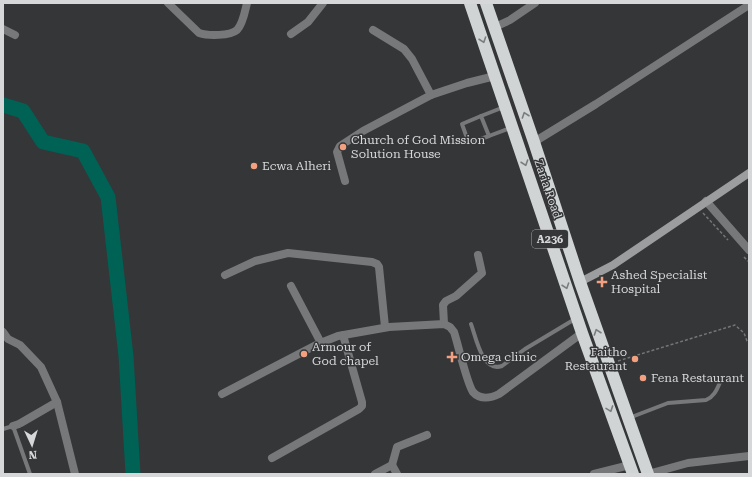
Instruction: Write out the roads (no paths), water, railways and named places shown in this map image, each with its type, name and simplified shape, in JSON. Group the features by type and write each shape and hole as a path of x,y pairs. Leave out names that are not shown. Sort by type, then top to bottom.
{"highway":[{"name":"Zaria Road","path":"470,3 582,333 632,470"},
{"name":"A236","path":"486,3 608,364 648,474"},
{"path":"503,101 516,89"}],"street":[{"path":"168,3 199,33 214,36 237,30 247,3"},
{"path":"291,34 308,22 323,3"},
{"path":"495,27 510,20 535,3"},
{"path":"534,142 596,104 749,5"},
{"path":"3,29 15,35"},
{"path":"373,30 404,49 412,59 430,95"},
{"path":"345,181 337,152 340,146 363,131 430,95 495,76"},
{"path":"580,282 613,265 749,173"},
{"path":"706,201 746,253"},
{"path":"226,276 255,261 288,254 372,262 377,264 379,267 386,327"},
{"path":"444,324 444,305 446,301 456,296 482,273 478,255"},
{"path":"291,286 320,343"},
{"path":"222,394 320,343 343,335 386,327 444,324 450,327 454,332 473,392 482,397 492,397 499,394 582,333"},
{"path":"3,332 8,339 20,345 41,367 57,402 75,474"},
{"path":"272,458 362,406 343,335"},
{"path":"13,426 57,402"},
{"path":"397,474 392,465 397,447 427,434"},
{"path":"648,474 688,463 749,456"},
{"path":"375,474 392,465"},
{"path":"594,474 632,470"}],"lane":[{"path":"503,101 480,116 462,124 470,143 512,127"},
{"path":"480,116 489,136"},
{"path":"471,324 486,362 492,367 498,368 525,349 577,318"},
{"path":"628,418 668,403 706,400 712,398 716,393 721,380"},
{"path":"3,428 13,426 30,474"}],"waterway":[{"path":"3,105 23,111 43,142 83,151 108,197 126,356 133,474"}],"place":[{"name":"Church of God Mission Solution House","path":"343,147"},
{"name":"Ecwa Alheri","path":"254,166"},
{"name":"Ashed Specialist Hospital","path":"602,282"},
{"name":"Armour of God chapel","path":"304,354"},
{"name":"Omega clinic","path":"452,357"},
{"name":"Faitho Restaurant","path":"635,359"},
{"name":"Fena Restaurant","path":"643,378"}]}
